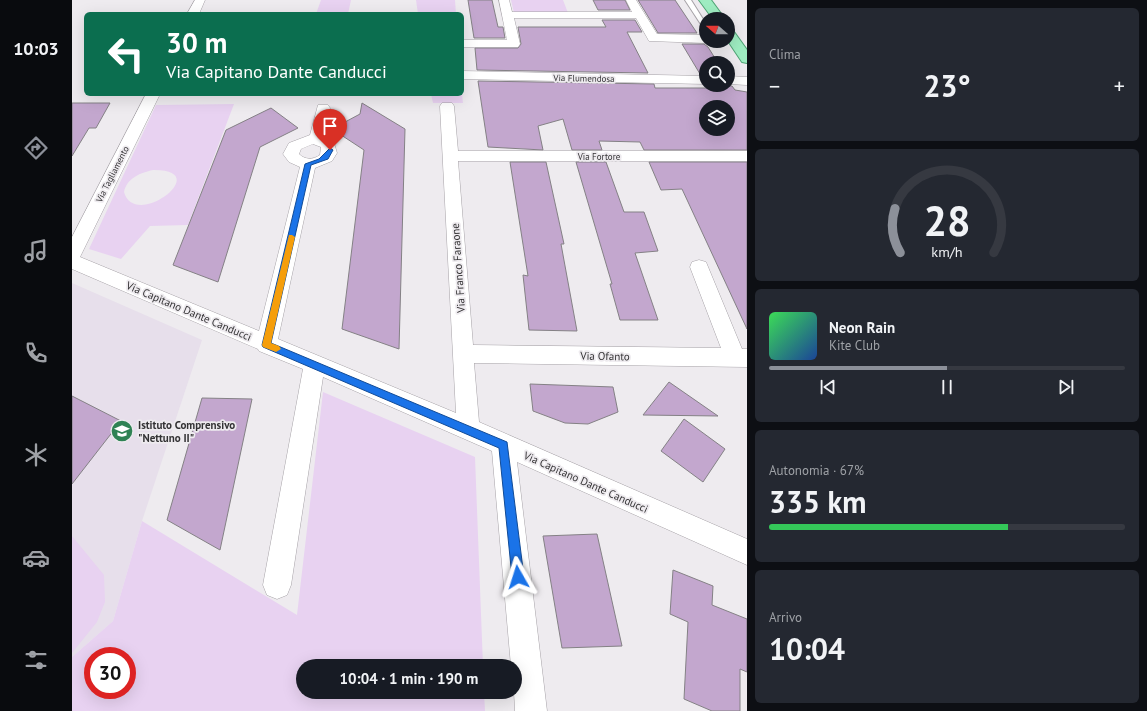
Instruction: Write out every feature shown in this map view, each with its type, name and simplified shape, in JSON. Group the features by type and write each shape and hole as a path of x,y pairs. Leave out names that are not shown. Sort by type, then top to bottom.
{"main road":[{"path":"697,1 710,12"},
{"path":"735,43 747,59"}],"street":[{"path":"194,12 200,0"},
{"path":"464,44 514,44 504,0"},
{"path":"631,0 653,38 699,39"},
{"path":"507,14 574,10 639,15"},
{"name":"Via Flumendosa","path":"464,75 699,80"},
{"path":"735,80 747,81"},
{"name":"Via Tagliamento","path":"72,255 152,96"},
{"name":"Via Franco Faraone","path":"447,106 468,429"},
{"path":"316,139 323,108"},
{"path":"316,139 322,140 329,146 329,154 321,161 308,164 296,161 291,154 294,146 304,140 316,139"},
{"name":"Via Fortore","path":"450,156 747,156"},
{"path":"266,345 308,164"},
{"name":"Via Capitano Dante Canducci","path":"72,261 266,345 468,429 747,552"},
{"path":"699,267 741,358"},
{"name":"Via Ofanto","path":"463,354 741,358"},
{"path":"277,585 314,364"},
{"path":"504,445 531,711"}],"lane":[{"path":"697,1 701,12"}],"shaded area":[{"path":"321,0 351,0 348,12 317,12"},
{"path":"416,0 455,0 456,12 418,12"},
{"path":"511,0 563,0 568,13 514,13"},
{"path":"431,96 462,96 463,103 433,103"},
{"path":"234,104 188,225 150,226 121,259 89,249 156,105","holes":["153,170 170,172 177,178 174,187 166,195 155,202 142,205 131,202 124,192 128,183 143,173"]},
{"name":"Istituto Comprensivo \"Nettuno II\"","path":"72,283 202,340 142,521 113,621 72,657"},
{"path":"323,392 475,457 483,659 296,659 296,699 484,699 485,711 72,711 72,657 113,621 142,521 297,615"},
{"path":"72,536 104,575 105,602 97,622 72,653"}],"building":[{"path":"468,0 492,0 498,27 503,27 505,38 474,38"},
{"path":"593,0 625,0 630,10 598,10"},
{"path":"638,0 675,0 697,33 658,33"},
{"path":"602,20 635,20 642,32 627,32 648,73 477,70 475,48 518,48 521,44 518,27 606,27"},
{"path":"682,44 699,44 699,48 709,48 714,56 699,56 699,72"},
{"path":"478,81 654,84 655,88 699,88 699,92 735,92 735,90 747,92 747,150 644,150 640,142 599,141 602,150 572,150 563,119 538,126 543,150 488,147"},
{"path":"72,103 110,103 96,128 89,128 72,156"},
{"path":"362,103 405,129 399,349 342,329 364,150 332,129 360,114"},
{"path":"271,108 298,128 260,147 218,282 173,265 226,130"},
{"path":"510,162 546,162 564,244 561,244 577,331 529,330 523,275 528,276"},
{"path":"576,162 606,162 624,212 644,212 658,251 635,253 658,320 620,320 610,284 612,284"},
{"path":"649,162 747,162 747,329 682,189 661,190"},
{"path":"669,382 718,416 643,415"},
{"path":"530,384 613,387 618,412 588,424 565,423 533,411"},
{"path":"72,396 121,421 72,484"},
{"path":"202,398 252,399 220,550 167,520"},
{"path":"684,419 725,449 703,482 661,451"},
{"path":"597,534 622,646 562,648 543,536"},
{"path":"673,570 713,586 712,605 747,619 747,672 740,669 740,711 712,711 684,699 688,622 670,614"}],"slow traffic":[{"path":"276,349 266,345 292,237"}],"place":[{"name":"Istituto Comprensivo \"Nettuno II\"","path":"122,431"}],"route":[{"path":"330,150 326,158 315,163 308,164 266,345 504,445 509,505 518,577"}]}
